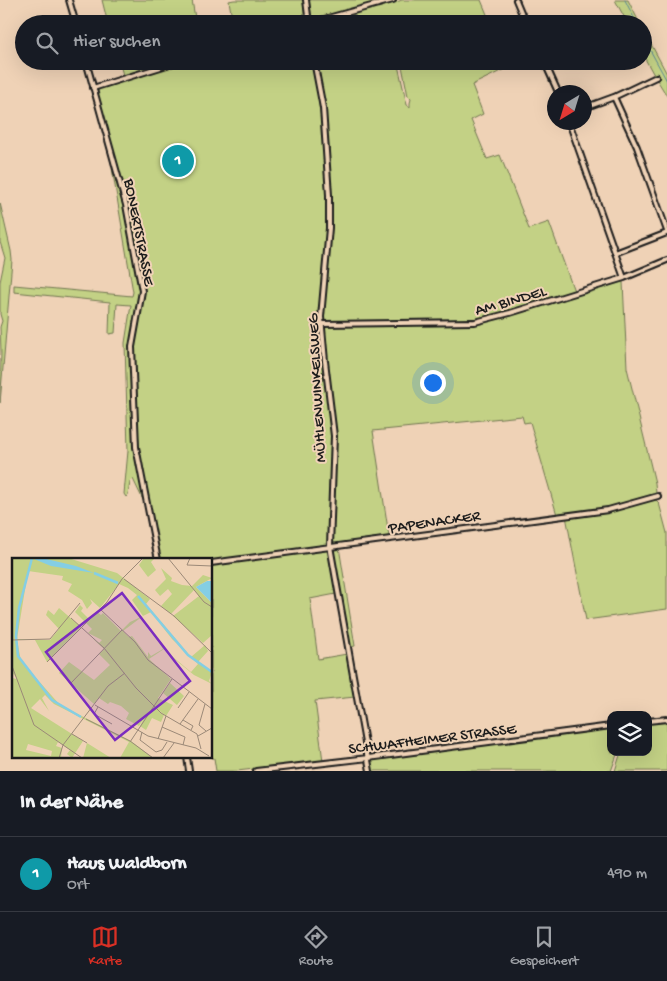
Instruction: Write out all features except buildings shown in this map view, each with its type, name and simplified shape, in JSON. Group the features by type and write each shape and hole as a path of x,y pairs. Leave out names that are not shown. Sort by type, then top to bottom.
{"street":[{"path":"69,0 73,15"},
{"path":"306,0 307,15"},
{"path":"338,15 393,0"},
{"path":"516,0 522,15"},
{"name":"BONERTSTRASSE","path":"88,70 126,205 142,291 132,347 136,447 158,558"},
{"path":"93,88 151,70"},
{"name":"MÜHLENWINKELSWEG","path":"316,70 323,108 329,195 329,228 321,317 334,436 330,546 370,771"},
{"path":"548,70 555,85"},
{"path":"592,105 656,77"},
{"path":"614,97 637,146 667,232 615,253"},
{"path":"572,130 624,278"},
{"name":"AM BINDEL","path":"322,324 475,322 624,278 667,260"},
{"name":"PAPENACKER","path":"212,562 608,510 658,496"},
{"path":"652,721 667,719"},
{"name":"SCHWAFHEIMER STRASSE","path":"256,771 607,727"},
{"path":"187,758 189,771"}],"green space":[{"path":"102,0 192,0 194,15 106,15"},
{"path":"303,0 304,15 231,15 229,1"},
{"path":"309,0 388,0 376,4 378,8 402,0 481,0 487,15 312,15"},
{"path":"615,0 628,0 636,15 623,15"},
{"path":"652,46 667,74 667,96 651,70"},
{"path":"122,70 139,70 123,75"},
{"path":"158,70 314,70 323,144 327,205 327,238 320,326 475,324 622,281 627,368 655,483 655,495 610,508 557,515 530,422 524,423 522,416 373,431 389,536 212,561 212,558 160,558 143,472 140,472 144,502 133,479 130,482 128,495 126,497 124,494 128,451 125,343 131,305 117,304 115,333 109,334 110,302 14,292 14,285 132,296 133,292 103,115 98,101 98,90 100,87"},
{"path":"319,70 399,70 407,105 410,107 411,99 408,96 403,70 503,70 472,85 483,114 471,120 487,159 500,155 529,229 549,222 574,291 474,320 328,323 325,321 331,221 329,148 325,106"},
{"path":"0,203 12,260 0,403 0,327 2,321 0,314 0,282 5,258 0,242"},
{"path":"653,499 659,503 667,533 667,609 586,620 566,516 607,511"},
{"path":"339,547 355,646 350,647 333,554 334,549"},
{"path":"328,550 336,594 310,599 318,659 347,654 355,697 315,701 323,761 237,771 216,771 214,758 212,758 212,563"},
{"path":"667,720 667,771 615,771 620,756 652,756 652,722"},
{"path":"607,728 607,756 617,756 611,771 372,771 371,759"}],"waterway":[{"path":"625,0 632,15"},
{"path":"652,54 667,81"}],"place":[{"name":"Haus Waldborn","path":"178,161"}]}
